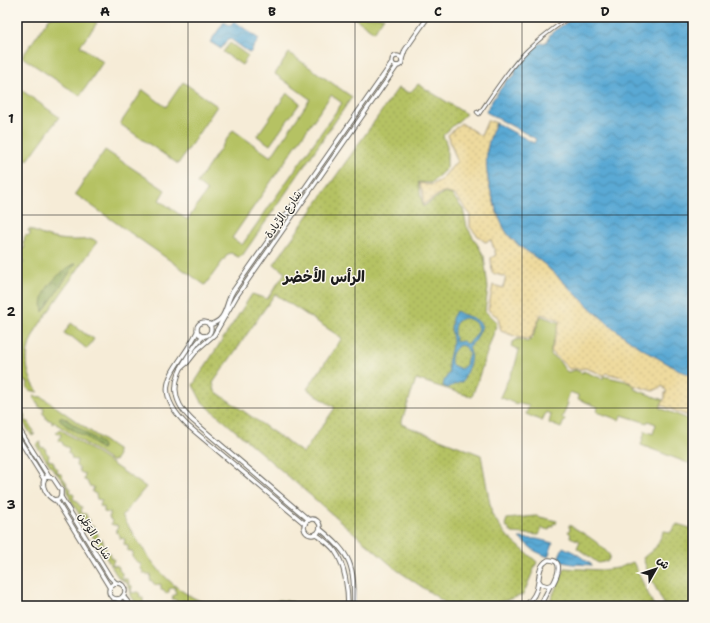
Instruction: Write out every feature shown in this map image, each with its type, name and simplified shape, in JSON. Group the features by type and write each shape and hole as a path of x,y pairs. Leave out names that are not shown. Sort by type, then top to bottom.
{"street":[{"path":"400,58 428,17"},
{"path":"477,112 479,114 505,76 519,59 545,34 570,17"},
{"name":"شارع الرِّيادة","path":"181,368 198,349 214,335 236,297 397,66 402,64 400,58 393,58 392,63 232,291 222,318 218,322 209,325"},
{"path":"392,63 397,66"},
{"path":"197,332 204,336 208,335 210,331 209,325 200,323 197,328 197,332 173,369 170,377 168,393 173,409 187,425 305,524 307,533 311,535 316,534 320,529"},
{"name":"شارع الرِّيادة","path":"204,336 196,344 181,368 176,382 175,390 177,399 183,411 309,520"},
{"path":"17,426 49,477 44,479 17,436"},
{"name":"شارع الوَطَن","path":"49,477 54,479 61,490 61,497 110,577 116,583"},
{"name":"شارع الوَطَن","path":"44,479 43,485 50,497 56,500 110,588"},
{"path":"56,500 61,497"},
{"path":"305,524 309,520 313,519 318,521 320,529 336,542 348,557 354,584 354,606"},
{"path":"316,534 335,552 341,562 345,578 348,606"},
{"path":"525,606 532,598 539,582 538,578 542,564 548,560 554,561 557,564 558,571 553,584 550,586 540,606"},
{"path":"345,578 352,572"},
{"path":"539,582 544,586 550,586"},
{"path":"123,606 118,599 114,599 110,596 110,588 116,583 123,587 123,596 131,606"},
{"path":"118,599 123,596"}],"green space":[{"path":"50,17 88,17 97,23 80,46 103,62 80,96 22,57"},
{"path":"353,17 384,17 374,32"},
{"path":"230,43 248,56 242,65 223,52"},
{"path":"289,53 352,97 242,256 238,257 231,253 228,254 205,285 75,194 105,150 165,190 159,200 188,219 207,191 197,183 233,130 271,157 310,99 275,74","holes":["331,95 342,103 242,245 232,238"]},
{"path":"183,82 217,106 178,164 120,124 143,90 166,107"},
{"path":"418,84 466,114 443,135 447,146 447,168 431,183 418,182 423,207 443,193 452,195 463,209 467,227 484,256 488,288 485,311 497,323 472,397 416,379 401,424 481,455 492,515 508,537 537,562 523,595 487,606 450,606 397,570 202,402 193,385 252,294 267,299 285,273 274,264 398,88 410,93","holes":["275,294 342,338 307,389 335,408 303,453 215,391 213,383"]},
{"path":"17,87 59,117 28,160 17,153"},
{"path":"287,93 300,103 270,145 257,136"},
{"path":"30,229 53,238 68,240 93,239 97,242 33,336 27,360 30,376 38,392 29,390 27,387 28,382 23,381 20,375 21,370 17,368 17,344 19,342 17,340 17,262 19,265 24,263 21,257 18,258 17,253 18,249 25,248 22,242 25,240 25,236 30,235 30,231 28,230","holes":["75,264 43,311 66,269"]},
{"path":"76,263 43,312 42,304 44,296 51,283"},
{"path":"541,316 560,323 551,349 551,355 559,361 565,370 568,372 575,370 583,373 583,371 603,379 603,376 625,381 635,386 634,389 663,400 660,408 693,421 693,465 641,445 645,431 653,434 656,424 648,421 647,423 622,415 619,420 597,412 598,407 578,399 578,395 570,392 566,402 568,403 562,418 565,419 561,428 549,423 551,415 546,412 542,421 526,414 529,406 516,404 500,397 514,369 519,350 511,346 513,342 518,339 527,342 532,339"},
{"path":"71,323 94,339 87,349 71,336 70,337 64,333"},
{"path":"34,396 42,397 117,450 118,455 115,461 113,460 112,462 57,425 55,422 52,424 52,421 46,419 46,416 43,414 44,408 39,407","holes":["66,418 72,424 102,444 103,448 99,448 88,437 67,426"]},
{"path":"17,408 21,409 21,413 25,416 24,421 29,422 34,431 32,434 35,434 32,436 17,412"},
{"path":"60,417 74,424 102,444 102,449 97,447 88,438 64,424 59,418"},
{"path":"60,429 146,487 122,516 153,563 172,583 183,592 196,599 216,606 200,606 198,602 193,604 194,606 184,606 184,600 178,603 176,600 172,599 173,595 176,594 175,587 169,589 169,592 166,594 161,590 161,584 155,585 150,580 151,574 148,575 143,573 141,564 137,563 132,557 133,552 128,551 128,546 124,544 125,539 120,538 119,534 116,532 118,526 111,524 112,521 109,518 110,513 104,512 104,507 100,506 102,500 97,499 96,494 92,492 94,487 89,486 87,481 84,480 85,474 80,472 79,468 76,466 77,460 72,459 71,455 68,453 69,448 64,446 62,442 59,441 61,434 56,433"},
{"path":"41,442 40,447 45,448 49,455 48,460 53,461 54,466 58,469 57,473 61,474 67,483 66,485 71,489 70,492 74,495 73,499 82,507 81,513 86,514 87,518 90,520 89,525 94,527 98,534 97,539 102,540 106,547 105,551 110,553 110,557 114,559 112,565 118,566 122,573 122,579 127,579 129,582 128,584 132,586 131,593 138,592 140,594 139,596 143,598 143,604 150,603 152,606 138,606 131,596 127,583 119,578 116,574 70,499 63,481 52,468 36,445"},
{"path":"536,516 557,521 556,524 554,523 552,527 550,527 549,530 542,528 539,535 512,533 505,525 507,519"},
{"path":"677,524 693,529 693,606 665,606 649,575 643,558 656,547 664,531 671,532"},
{"path":"569,525 602,547 610,556 608,561 598,563 577,548 580,541 570,537 571,534 568,532 570,529"},
{"path":"633,562 654,606 545,606 550,601 565,568 601,570 618,568"},
{"path":"279,600 293,602 292,606 268,606"}],"sand":[{"path":"488,120 496,123 487,149 488,182 497,213 505,230 513,240 544,264 611,326 670,365 693,377 693,418 661,405 665,398 665,393 667,392 663,386 653,391 633,385 622,377 606,373 604,375 585,368 569,369 551,351 560,320 541,314 532,336 528,339 520,338 501,331 498,317 488,310 493,285 503,288 506,277 492,273 491,258 496,255 491,240 485,242 470,227 470,214 455,195 442,192 423,205 423,194 419,183 431,185 441,180 457,161 448,135 461,123 481,136"}],"water":[{"path":"574,17 693,17 693,377 640,347 602,319 561,279 513,240 505,230 497,213 491,192 486,162 489,143 496,123 534,143 536,139 486,112 491,102 507,80 515,75 515,68 539,44 546,42 550,34"},
{"path":"234,21 259,39 250,53 229,38 221,49 210,42 224,22 231,26"},
{"path":"456,311 475,319 482,326 476,340 469,346 471,354 470,363 463,381 447,388 443,386 449,373 448,363 453,341 451,328 452,318","holes":["465,318 475,322 478,330 471,341 466,344 463,341 456,342 454,334 454,327 458,321","460,345 466,347 469,353 466,365 461,369 452,365 451,362 451,357 454,351"]},
{"path":"519,538 537,539 553,543 548,557 535,551"},
{"path":"563,547 577,554 592,565 572,564 557,561"}],"district":[{"name":"الرأس الأخضر","path":"324,277"}]}
